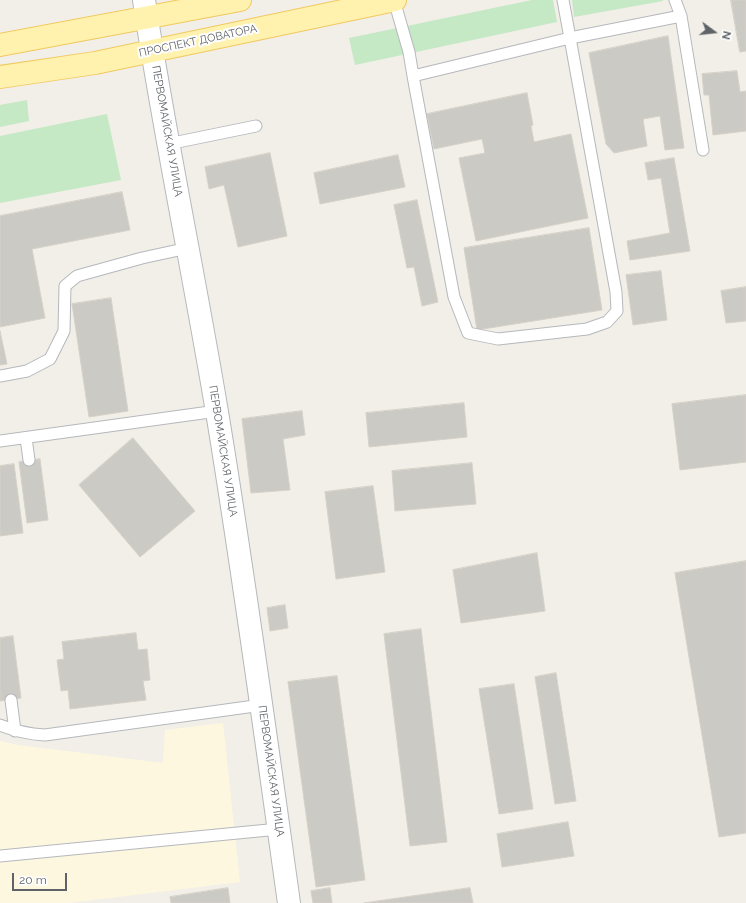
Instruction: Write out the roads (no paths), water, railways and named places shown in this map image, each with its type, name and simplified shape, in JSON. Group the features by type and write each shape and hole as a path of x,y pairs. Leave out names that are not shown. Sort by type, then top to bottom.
{"main road":[{"path":"0,45 145,9 240,0"},
{"name":"ПРОСПЕКТ ДОВАТОРА","path":"0,77 95,62 152,51 394,0"}],"street":[{"name":"ПЕРВОМАЙСКАЯ УЛИЦА","path":"145,9 217,412 262,705 289,903"}],"lane":[{"path":"394,0 409,52 454,297 468,333 498,339 587,328 607,322 617,311 617,298 564,0"},
{"path":"675,0 680,16 703,150"},
{"path":"413,76 570,38 680,16"},
{"path":"168,144 256,126"},
{"path":"0,376 27,371 50,359 64,331 65,286 78,276 142,258 188,248"},
{"path":"0,441 217,412"},
{"path":"26,438 29,460"},
{"path":"11,700 15,731"},
{"path":"0,725 15,731 45,735 262,705"},
{"path":"0,856 279,830"}]}
